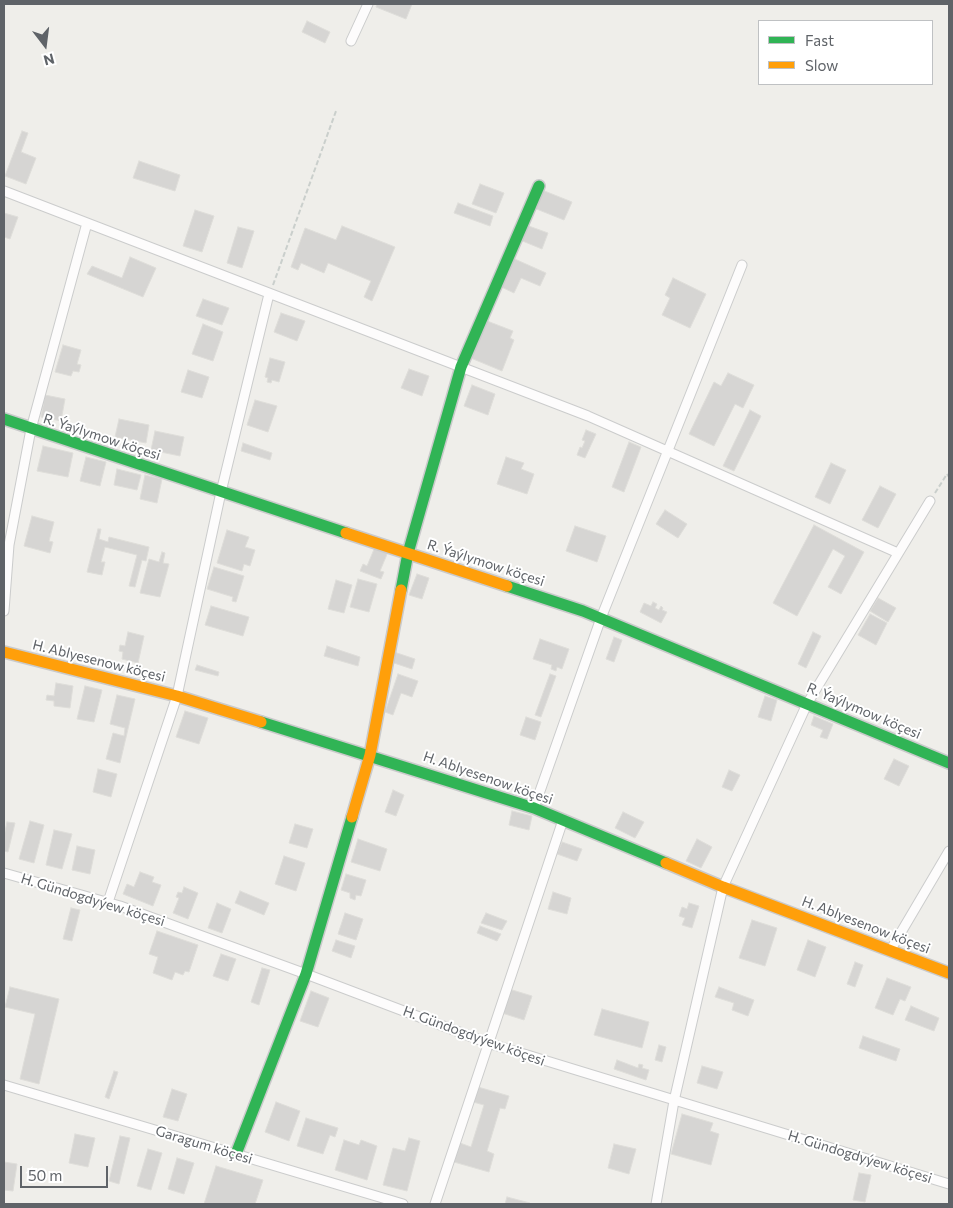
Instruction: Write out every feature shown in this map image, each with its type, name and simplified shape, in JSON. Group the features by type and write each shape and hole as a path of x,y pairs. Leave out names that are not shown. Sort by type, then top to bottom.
{"street":[{"path":"351,41 368,4"},
{"path":"236,1154 306,974 370,755 408,553 461,367 539,186"},
{"path":"4,191 588,416 898,553"},
{"path":"4,611 9,545 31,429 87,223"},
{"path":"534,808 601,618 742,265"},
{"path":"108,902 177,696 221,492 269,294"},
{"name":"R. Ýaýlymow köçesi","path":"4,419 601,618 949,763"},
{"path":"656,1204 674,1101 723,887 807,704 930,501"},
{"name":"H. Ablyesenow köçesi","path":"4,652 177,696 534,808 723,887 949,973"},
{"path":"435,1204 542,888 563,820"},
{"path":"890,951 949,851"},
{"name":"H. Gündogdyýew köçesi","path":"4,873 108,902 488,1043 949,1184"},
{"name":"Garagum köçesi","path":"4,1085 403,1204"}],"path":[{"path":"269,294 336,111"},
{"path":"930,501 947,474 949,476"}],"building":[{"path":"377,4 412,4 406,19 376,7"},
{"path":"307,21 330,32 325,43 302,32"},
{"path":"22,131 28,133 21,152 36,158 26,184 5,176"},
{"path":"139,161 180,175 175,191 133,178"},
{"path":"480,184 504,193 496,213 472,204"},
{"path":"542,190 572,202 564,220 534,208"},
{"path":"458,203 493,216 490,226 454,213"},
{"path":"195,210 214,216 202,252 183,246"},
{"path":"4,213 18,217 10,239 4,237"},
{"path":"526,225 548,233 542,249 520,240"},
{"path":"342,226 395,247 372,301 364,297 371,281 328,263 324,273 301,263 298,270 291,267 305,228 336,240"},
{"path":"238,227 254,231 242,268 227,263"},
{"path":"508,256 546,273 540,286 521,278 514,293 495,284"},
{"path":"130,257 156,268 143,297 87,274 92,266 122,278"},
{"path":"673,278 706,294 690,328 662,315 670,298 665,295"},
{"path":"203,299 229,308 222,325 196,316"},
{"path":"281,313 305,321 297,341 274,332"},
{"path":"482,319 513,331 510,338 514,340 502,371 466,356"},
{"path":"203,324 223,332 213,361 192,354"},
{"path":"63,345 81,350 77,364 81,365 79,372 73,371 71,376 55,372"},
{"path":"270,358 285,362 279,382 272,380 271,383 267,382 268,378 265,377"},
{"path":"409,369 429,376 422,396 401,388"},
{"path":"188,370 209,377 202,398 181,392"},
{"path":"728,373 754,385 743,408 735,404 714,446 689,434 714,382 721,386"},
{"path":"472,385 495,394 488,415 464,406"},
{"path":"45,395 65,399 61,421 41,417"},
{"path":"255,400 277,406 268,432 247,425"},
{"path":"750,410 761,416 734,471 723,466"},
{"path":"119,419 149,425 146,443 115,437"},
{"path":"586,430 596,434 585,458 577,455 585,441 582,440"},
{"path":"155,431 184,437 180,456 151,450"},
{"path":"629,442 641,447 624,492 612,487"},
{"path":"243,443 272,453 270,460 241,451"},
{"path":"43,446 73,453 68,477 37,471"},
{"path":"86,457 106,462 100,486 80,481"},
{"path":"506,457 524,463 521,469 534,474 527,494 497,484"},
{"path":"831,463 846,470 830,504 815,497"},
{"path":"117,469 141,475 137,490 114,485"},
{"path":"145,475 162,479 157,503 140,499"},
{"path":"880,486 896,494 878,528 862,520"},
{"path":"665,510 687,524 678,538 656,524"},
{"path":"32,516 54,522 49,541 53,542 50,553 24,546"},
{"path":"814,525 864,552 841,594 828,587 845,556 833,549 797,616 773,603"},
{"path":"575,526 606,536 597,562 566,551"},
{"path":"98,529 101,529 99,539 108,542 109,537 149,547 146,561 142,560 135,587 129,586 137,555 105,547 101,562 105,562 102,575 87,572"},
{"path":"227,530 249,537 245,547 255,550 250,566 244,564 242,571 217,563"},
{"path":"375,547 388,552 380,571 384,572 381,579 360,571 363,564 367,566"},
{"path":"162,552 165,553 163,563 169,564 160,597 140,593 149,559 159,562"},
{"path":"214,567 244,576 236,602 232,601 233,597 207,589"},
{"path":"417,574 429,578 422,599 409,595"},
{"path":"358,579 377,584 369,612 350,607"},
{"path":"336,580 352,585 344,613 328,609"},
{"path":"878,598 896,608 888,622 870,611"},
{"path":"653,602 657,604 655,608 659,610 661,606 662,610 667,612 661,623 640,612 644,603 651,606"},
{"path":"211,606 249,617 243,636 205,625"},
{"path":"870,614 887,623 876,645 858,635"},
{"path":"128,632 144,636 138,663 122,659 123,652 119,651 120,645 125,646"},
{"path":"813,632 821,636 806,668 798,664"},
{"path":"614,637 622,640 614,662 606,659"},
{"path":"540,639 569,649 562,669 557,667 556,671 551,669 552,665 533,659"},
{"path":"327,646 360,657 358,666 324,656"},
{"path":"394,652 415,659 412,669 391,662"},
{"path":"197,665 219,672 218,676 195,670"},
{"path":"398,674 418,681 412,697 401,693 393,715 385,712"},
{"path":"550,674 556,676 541,717 535,715"},
{"path":"56,683 73,686 70,708 54,706 54,701 46,700 47,695 54,696"},
{"path":"85,686 102,690 94,722 77,719"},
{"path":"117,695 135,699 120,763 106,759 113,733 124,736 125,728 110,724"},
{"path":"765,696 777,700 771,721 758,717"},
{"path":"185,711 208,718 199,744 176,737"},
{"path":"814,716 833,724 827,739 820,737 823,730 811,725"},
{"path":"526,717 541,722 535,740 520,735"},
{"path":"894,759 909,766 899,786 884,779"},
{"path":"98,769 117,774 111,797 93,792"},
{"path":"729,770 740,775 732,791 722,787"},
{"path":"393,790 404,795 396,816 385,812"},
{"path":"512,811 532,816 529,830 509,825"},
{"path":"623,812 644,822 635,838 615,828"},
{"path":"30,821 44,825 34,863 19,859"},
{"path":"7,822 15,823 8,852 4,851 4,836"},
{"path":"295,824 313,829 307,848 289,843"},
{"path":"54,830 72,834 62,869 46,865"},
{"path":"358,839 387,849 380,871 351,862"},
{"path":"697,839 712,847 701,868 686,861"},
{"path":"562,842 582,849 577,861 557,854"},
{"path":"77,846 95,850 90,874 72,870"},
{"path":"284,856 305,863 296,891 275,884"},
{"path":"140,872 154,877 152,882 161,885 153,906 123,894 127,884 134,887"},
{"path":"346,874 366,880 361,896 356,895 355,900 350,898 350,893 341,890"},
{"path":"184,887 198,893 188,919 173,913 179,898 176,897 178,892 182,893"},
{"path":"240,891 269,903 264,915 235,903"},
{"path":"553,892 571,898 567,914 548,909"},
{"path":"217,903 231,909 222,933 208,928"},
{"path":"689,903 699,906 692,928 682,925 685,918 679,916 682,907 687,909"},
{"path":"71,908 80,910 72,941 63,939"},
{"path":"345,913 363,919 356,940 338,934"},
{"path":"486,913 507,921 502,930 481,923"},
{"path":"752,920 777,928 765,966 739,958"},
{"path":"480,926 501,934 497,941 477,933"},
{"path":"157,931 198,945 189,972 185,971 183,975 175,972 172,980 153,973 158,957 149,954"},
{"path":"336,940 355,946 351,958 332,951"},
{"path":"808,940 826,947 815,977 797,970"},
{"path":"221,954 236,959 228,981 213,976"},
{"path":"855,962 863,965 855,987 847,984"},
{"path":"262,968 270,970 259,1005 251,1002"},
{"path":"887,978 911,987 905,1001 900,999 893,1015 875,1008"},
{"path":"10,987 59,999 39,1084 20,1079 35,1014 5,1007"},
{"path":"719,987 754,1000 748,1016 732,1010 734,1003 715,997"},
{"path":"509,989 532,996 524,1020 502,1013"},
{"path":"311,991 329,998 318,1027 300,1021"},
{"path":"911,1006 939,1018 934,1031 905,1020"},
{"path":"602,1009 649,1022 642,1048 594,1035"},
{"path":"863,1036 900,1049 896,1061 859,1048"},
{"path":"659,1045 666,1047 662,1062 655,1060"},
{"path":"617,1060 638,1068 639,1064 643,1065 642,1068 649,1070 646,1080 614,1069"},
{"path":"702,1066 723,1072 717,1089 697,1083"},
{"path":"114,1071 118,1072 109,1099 105,1097"},
{"path":"478,1087 509,1096 505,1109 500,1108 487,1151 494,1154 489,1172 454,1162 460,1143 471,1147 484,1105 473,1102"},
{"path":"172,1089 187,1094 178,1121 163,1117"},
{"path":"276,1102 300,1111 289,1141 265,1132"},
{"path":"682,1114 713,1123 710,1131 719,1134 711,1165 671,1154"},
{"path":"306,1118 338,1128 335,1137 330,1135 323,1154 297,1146"},
{"path":"75,1134 95,1138 88,1167 69,1163"},
{"path":"120,1136 130,1138 119,1184 109,1181"},
{"path":"409,1138 420,1141 407,1191 383,1185 393,1148 405,1151"},
{"path":"344,1140 359,1145 361,1140 377,1146 367,1180 335,1170"},
{"path":"614,1144 636,1149 629,1174 608,1168"},
{"path":"148,1149 162,1153 151,1190 137,1186"},
{"path":"177,1158 194,1163 184,1194 168,1189"},
{"path":"4,1162 17,1164 13,1191 4,1190"},
{"path":"216,1166 263,1180 255,1204 204,1204"},
{"path":"859,1173 871,1175 865,1202 853,1200"},
{"path":"507,1197 530,1203 530,1204 505,1204"}],"traffic: fast":[{"path":"401,590 408,553 461,367 539,186"},
{"path":"4,419 346,533"},
{"path":"507,586 583,611 949,763"},
{"path":"261,722 534,808 666,863"},
{"path":"236,1154 306,974 352,817"}],"traffic: slow":[{"path":"346,533 507,586"},
{"path":"352,817 370,755 401,590"},
{"path":"4,652 177,696 261,722"},
{"path":"666,863 723,887 949,973"}]}
